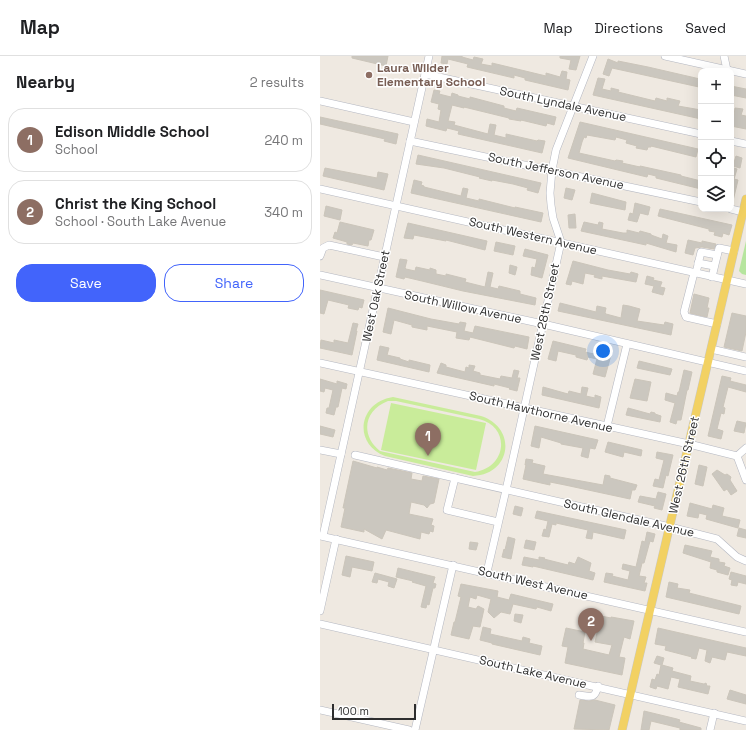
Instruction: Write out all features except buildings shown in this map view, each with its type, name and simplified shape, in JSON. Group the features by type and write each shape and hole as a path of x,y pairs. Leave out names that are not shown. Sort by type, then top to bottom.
{"main road":[{"name":"West 26th Street","path":"622,730 746,199"}],"street":[{"name":"West Oak Street","path":"321,536 341,454 429,56"},
{"name":"West 28th Street","path":"486,572 506,490 560,242 553,218 550,193 556,150 593,56"},
{"path":"665,56 691,59 720,68"},
{"path":"724,56 727,68"},
{"path":"734,71 746,74"},
{"name":"South Lyndale Avenue","path":"425,74 698,133"},
{"path":"320,101 414,122"},
{"name":"South Jefferson Avenue","path":"410,141 698,201"},
{"path":"734,142 746,144"},
{"name":"South Western Avenue","path":"320,189 746,284"},
{"path":"734,210 743,212"},
{"path":"320,256 322,248 329,245 384,257"},
{"path":"712,277 719,248 734,252"},
{"path":"717,256 701,252 684,312 686,317 717,324"},
{"path":"698,262 714,266"},
{"name":"South Willow Avenue","path":"320,275 543,324 746,371"},
{"path":"607,426 627,344"},
{"path":"712,349 746,357"},
{"name":"South Hawthorne Avenue","path":"320,362 737,456"},
{"path":"746,448 737,456 746,480"},
{"path":"320,450 341,454"},
{"name":"South Glendale Avenue","path":"355,455 717,539 737,557 746,561"},
{"path":"455,478 447,510 498,522"},
{"name":"South West Avenue","path":"321,536 486,572 746,632"},
{"path":"320,611 336,539"},
{"path":"415,730 453,565"},
{"name":"South Lake Avenue","path":"320,624 598,686 746,721"},
{"path":"580,694 588,697 594,696 598,686"},
{"path":"320,710 409,730"},
{"path":"710,730 714,713"}],"green space":[{"path":"746,241 746,275 739,271"},
{"path":"393,397 481,416 493,422 501,430 505,440 505,450 502,460 495,468 486,474 473,476 385,456 374,450 364,433 364,424 367,414 373,406 382,400","holes":["388,401 396,401 479,419 489,423 496,430 500,438 501,447 499,455 494,463 486,469 475,472 380,451 369,438 367,431 368,423 374,410 380,405"]},
{"path":"391,403 486,423 476,470 381,450"}],"place":[{"name":"Laura Wilder Elementary School","path":"369,75"},
{"name":"Edison Middle School","path":"428,456"},
{"name":"Christ the King School","path":"591,641"}]}
